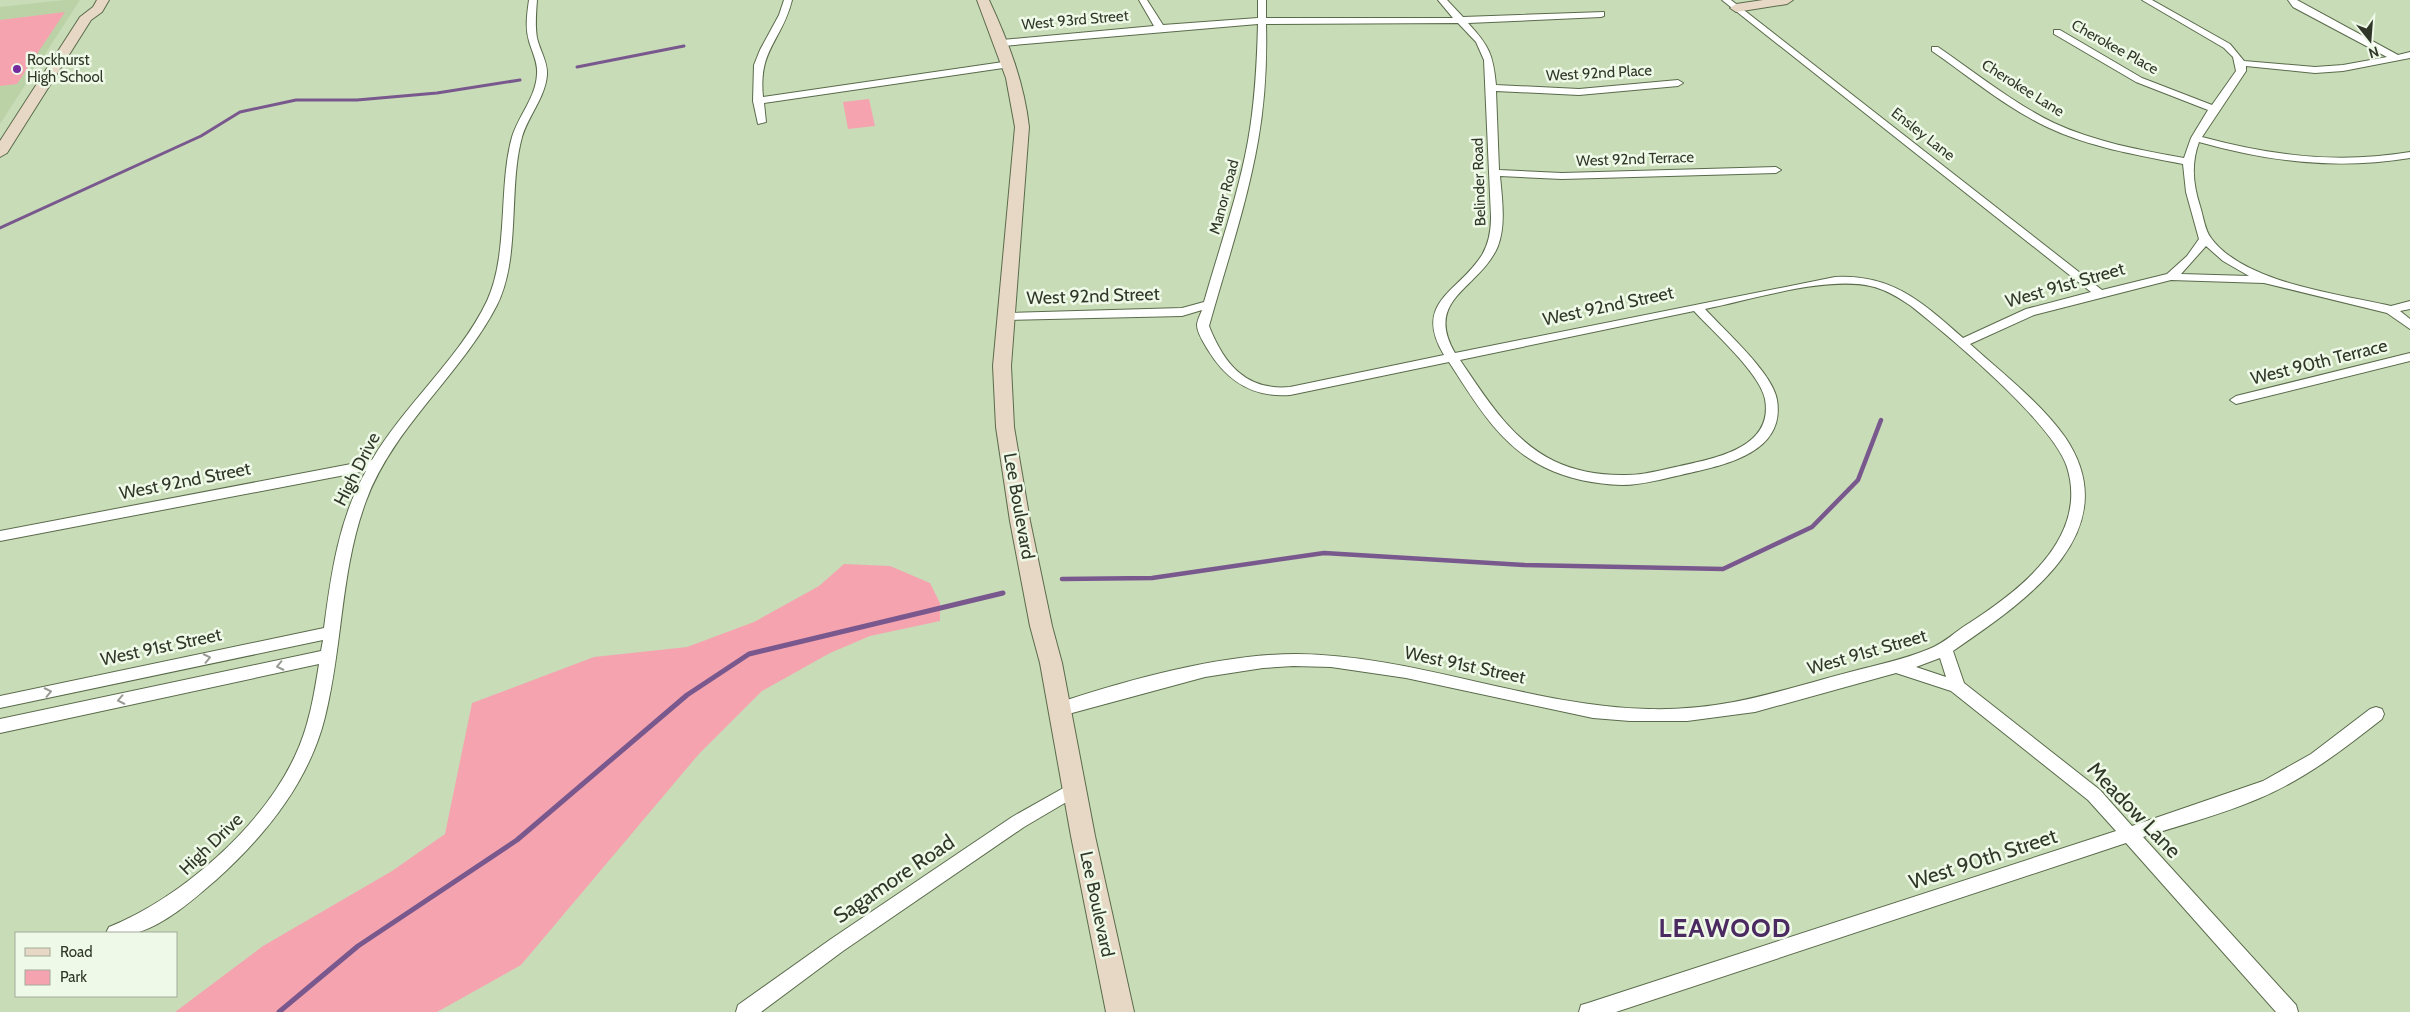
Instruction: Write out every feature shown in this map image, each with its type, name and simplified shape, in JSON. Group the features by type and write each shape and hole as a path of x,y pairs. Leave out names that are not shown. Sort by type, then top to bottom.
{"street":[{"path":"86,17 82,11 89,0"},
{"path":"0,152 86,17 98,9 103,0"},
{"name":"High Drive","path":"117,932 168,907 186,894 252,834 273,808 306,752 317,720 328,656 337,578 360,496 391,441 459,353 488,310 499,284 517,138 521,125 540,87 542,76 542,64 534,44 531,25 533,0"},
{"path":"761,122 756,76 762,56 780,24 788,0"},
{"name":"Lee Boulevard","path":"983,0 1010,64 1017,87 1022,127 1002,366 1005,428 1020,524 1061,709 1074,789 1120,1012"},
{"path":"1143,0 1160,28"},
{"name":"Manor Road","path":"1203,326 1229,241 1249,163 1258,114 1262,0"},
{"name":"Belinder Road","path":"1442,0 1487,51 1491,88 1496,216 1493,246 1477,270 1443,304 1439,314 1440,333 1453,357 1500,427 1511,440 1535,458 1582,476 1642,480 1737,456 1763,437 1772,411 1770,398 1763,382 1696,307"},
{"path":"1731,4 1787,0"},
{"path":"2146,0 2235,51 2241,62 2241,71 2196,138 2187,162 2192,195 2205,239 2227,259 2264,280"},
{"path":"2292,0 2303,8 2397,58"},
{"name":"Ensley Lane","path":"1731,4 2100,294"},
{"name":"West 93rd Street","path":"1002,43 1262,20 1461,21 1601,14"},
{"name":"Cherokee Place","path":"2058,32 2139,80 2214,109"},
{"name":"Cherokee Lane","path":"1935,49 2022,108 2051,125 2106,144 2187,162"},
{"path":"2241,62 2315,70 2343,68 2410,55"},
{"path":"758,101 1010,64"},
{"name":"West 92nd Place","path":"1491,88 1572,92 1678,83"},
{"path":"2196,138 2265,155 2327,163 2375,162 2410,155"},
{"name":"West 92nd Terrace","path":"1494,173 1562,176 1776,170"},
{"path":"2171,277 2191,258 2205,239"},
{"name":"West 91st Street","path":"1061,709 1214,669 1294,660 1342,662 1378,667 1584,709 1637,715 1700,714 1744,708 1898,667 1945,649 1993,617 2019,596 2052,563 2069,531 2078,497 2076,474 2072,461 2057,436 2013,390 1962,343 2030,312 2171,277 2264,280 2391,310 2410,305"},
{"name":"West 92nd Street","path":"1182,312 1203,326 1215,354 1246,382 1258,389 1290,391 1822,281 1861,280 1885,286 1906,296 1962,343"},
{"name":"West 92nd Street","path":"1006,317 1182,312 1208,305"},
{"path":"2391,310 2410,325"},
{"name":"West 90th Terrace","path":"2236,400 2410,357"},
{"name":"West 92nd Street","path":"0,536 378,464"},
{"name":"West 91st Street","path":"0,702 331,632"},
{"path":"1945,649 1957,687"},
{"path":"0,726 328,656"},
{"path":"1898,667 1957,687"},
{"name":"Meadow Lane","path":"1957,687 2094,795 2290,1012"},
{"name":"West 90th Street","path":"1588,1012 2244,797 2280,782 2316,761 2376,714"},
{"name":"Sagamore Road","path":"745,1012 837,945 1018,822 1074,789"}],"shaded area":[{"name":"Rockhurst High School","path":"80,0 0,124 0,7"}],"green space":[{"path":"65,12 17,84 0,86 0,20"},
{"path":"869,99 875,126 848,129 843,102"},
{"path":"844,564 890,566 930,583 940,603 940,621 870,636 830,653 762,691 698,755 521,965 437,1012 175,1012 263,946 392,871 445,834 472,703 594,657 687,647 754,622 819,586"}],"waterway":[{"path":"577,67 684,46"},
{"path":"0,228 201,136 240,112 296,100 357,100 437,93 520,80"},
{"path":"1062,579 1152,578 1324,553 1524,565 1723,569 1812,527 1858,480 1881,420"},
{"path":"279,1012 358,946 517,840 687,695 749,654 1003,593"}],"place":[{"name":"Rockhurst High School","path":"17,69"}],"district":[{"name":"LEAWOOD","path":"1725,928"}]}
